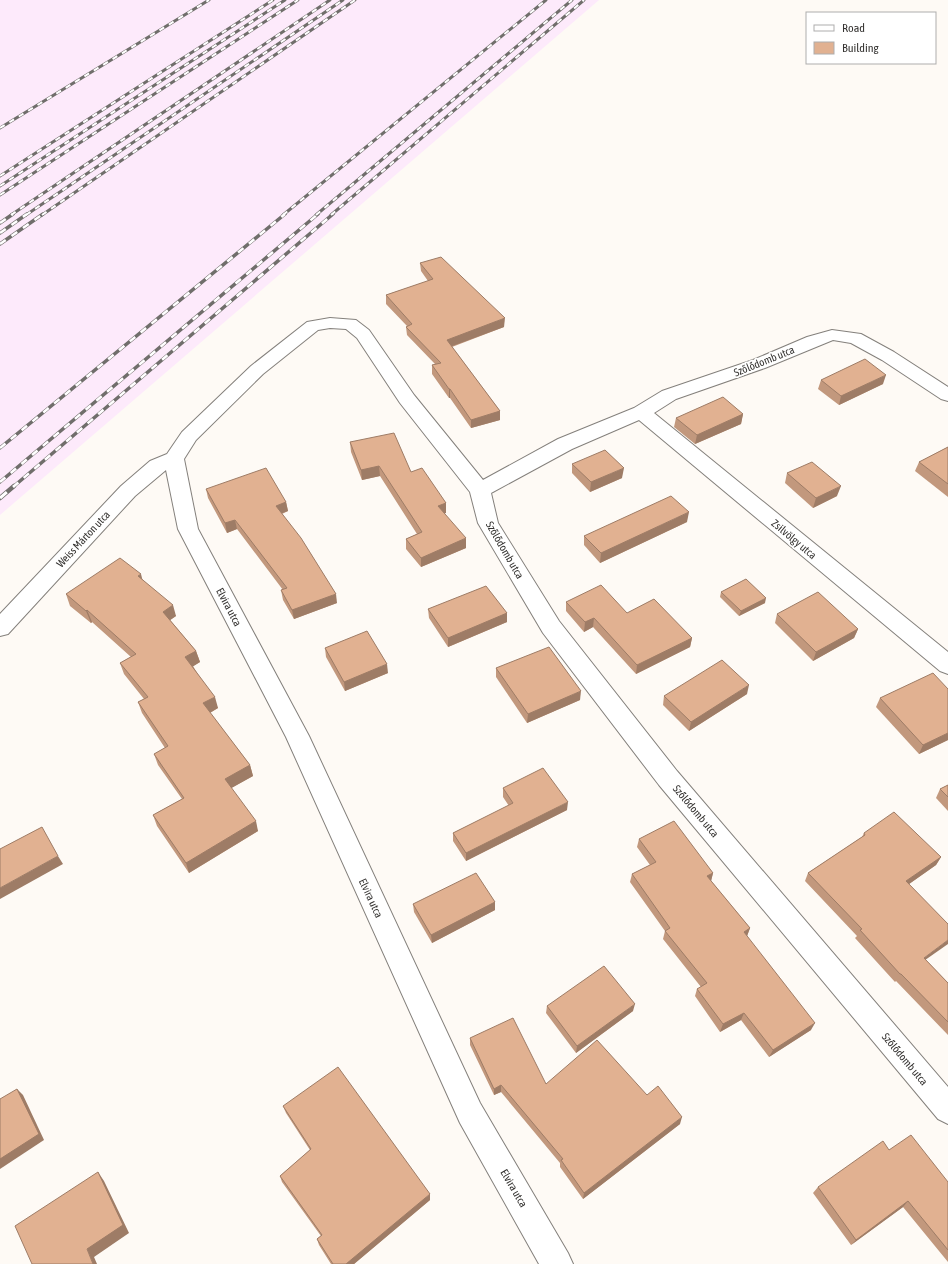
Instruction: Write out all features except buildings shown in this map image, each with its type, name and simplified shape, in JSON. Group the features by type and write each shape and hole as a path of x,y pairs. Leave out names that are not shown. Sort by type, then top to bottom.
{"street":[{"path":"174,459 189,436 219,406 257,370 313,326 330,323 350,324 363,334 407,399 480,490"},
{"name":"Szőlődomb utca","path":"948,395 888,356 855,338 832,335 813,340 739,371 669,395 641,412 565,444 480,490 488,523 551,627 668,778 948,1109"},
{"name":"Zsilvölgy utca","path":"641,412 948,665"},
{"name":"Elvira utca","path":"174,459 188,529 297,736 470,1113 557,1264"},
{"name":"Weiss Márton utca","path":"0,628 128,491 156,466 174,459"}],"shaded area":[{"path":"0,0 599,0 0,515"}],"railway":[{"path":"0,128 209,0"},
{"path":"0,176 273,0"},
{"path":"0,186 285,0"},
{"path":"0,195 298,0"},
{"path":"11,215 330,0"},
{"path":"26,215 343,0"},
{"path":"42,215 355,0"},
{"path":"283,215 546,0"},
{"path":"316,215 572,0"},
{"path":"331,215 584,0"},
{"path":"0,223 13,214"},
{"path":"0,233 27,214"},
{"path":"0,244 43,214"},
{"path":"0,448 285,214"},
{"path":"0,482 318,214"},
{"path":"13,487 333,214"},
{"path":"0,498 14,486"}]}
